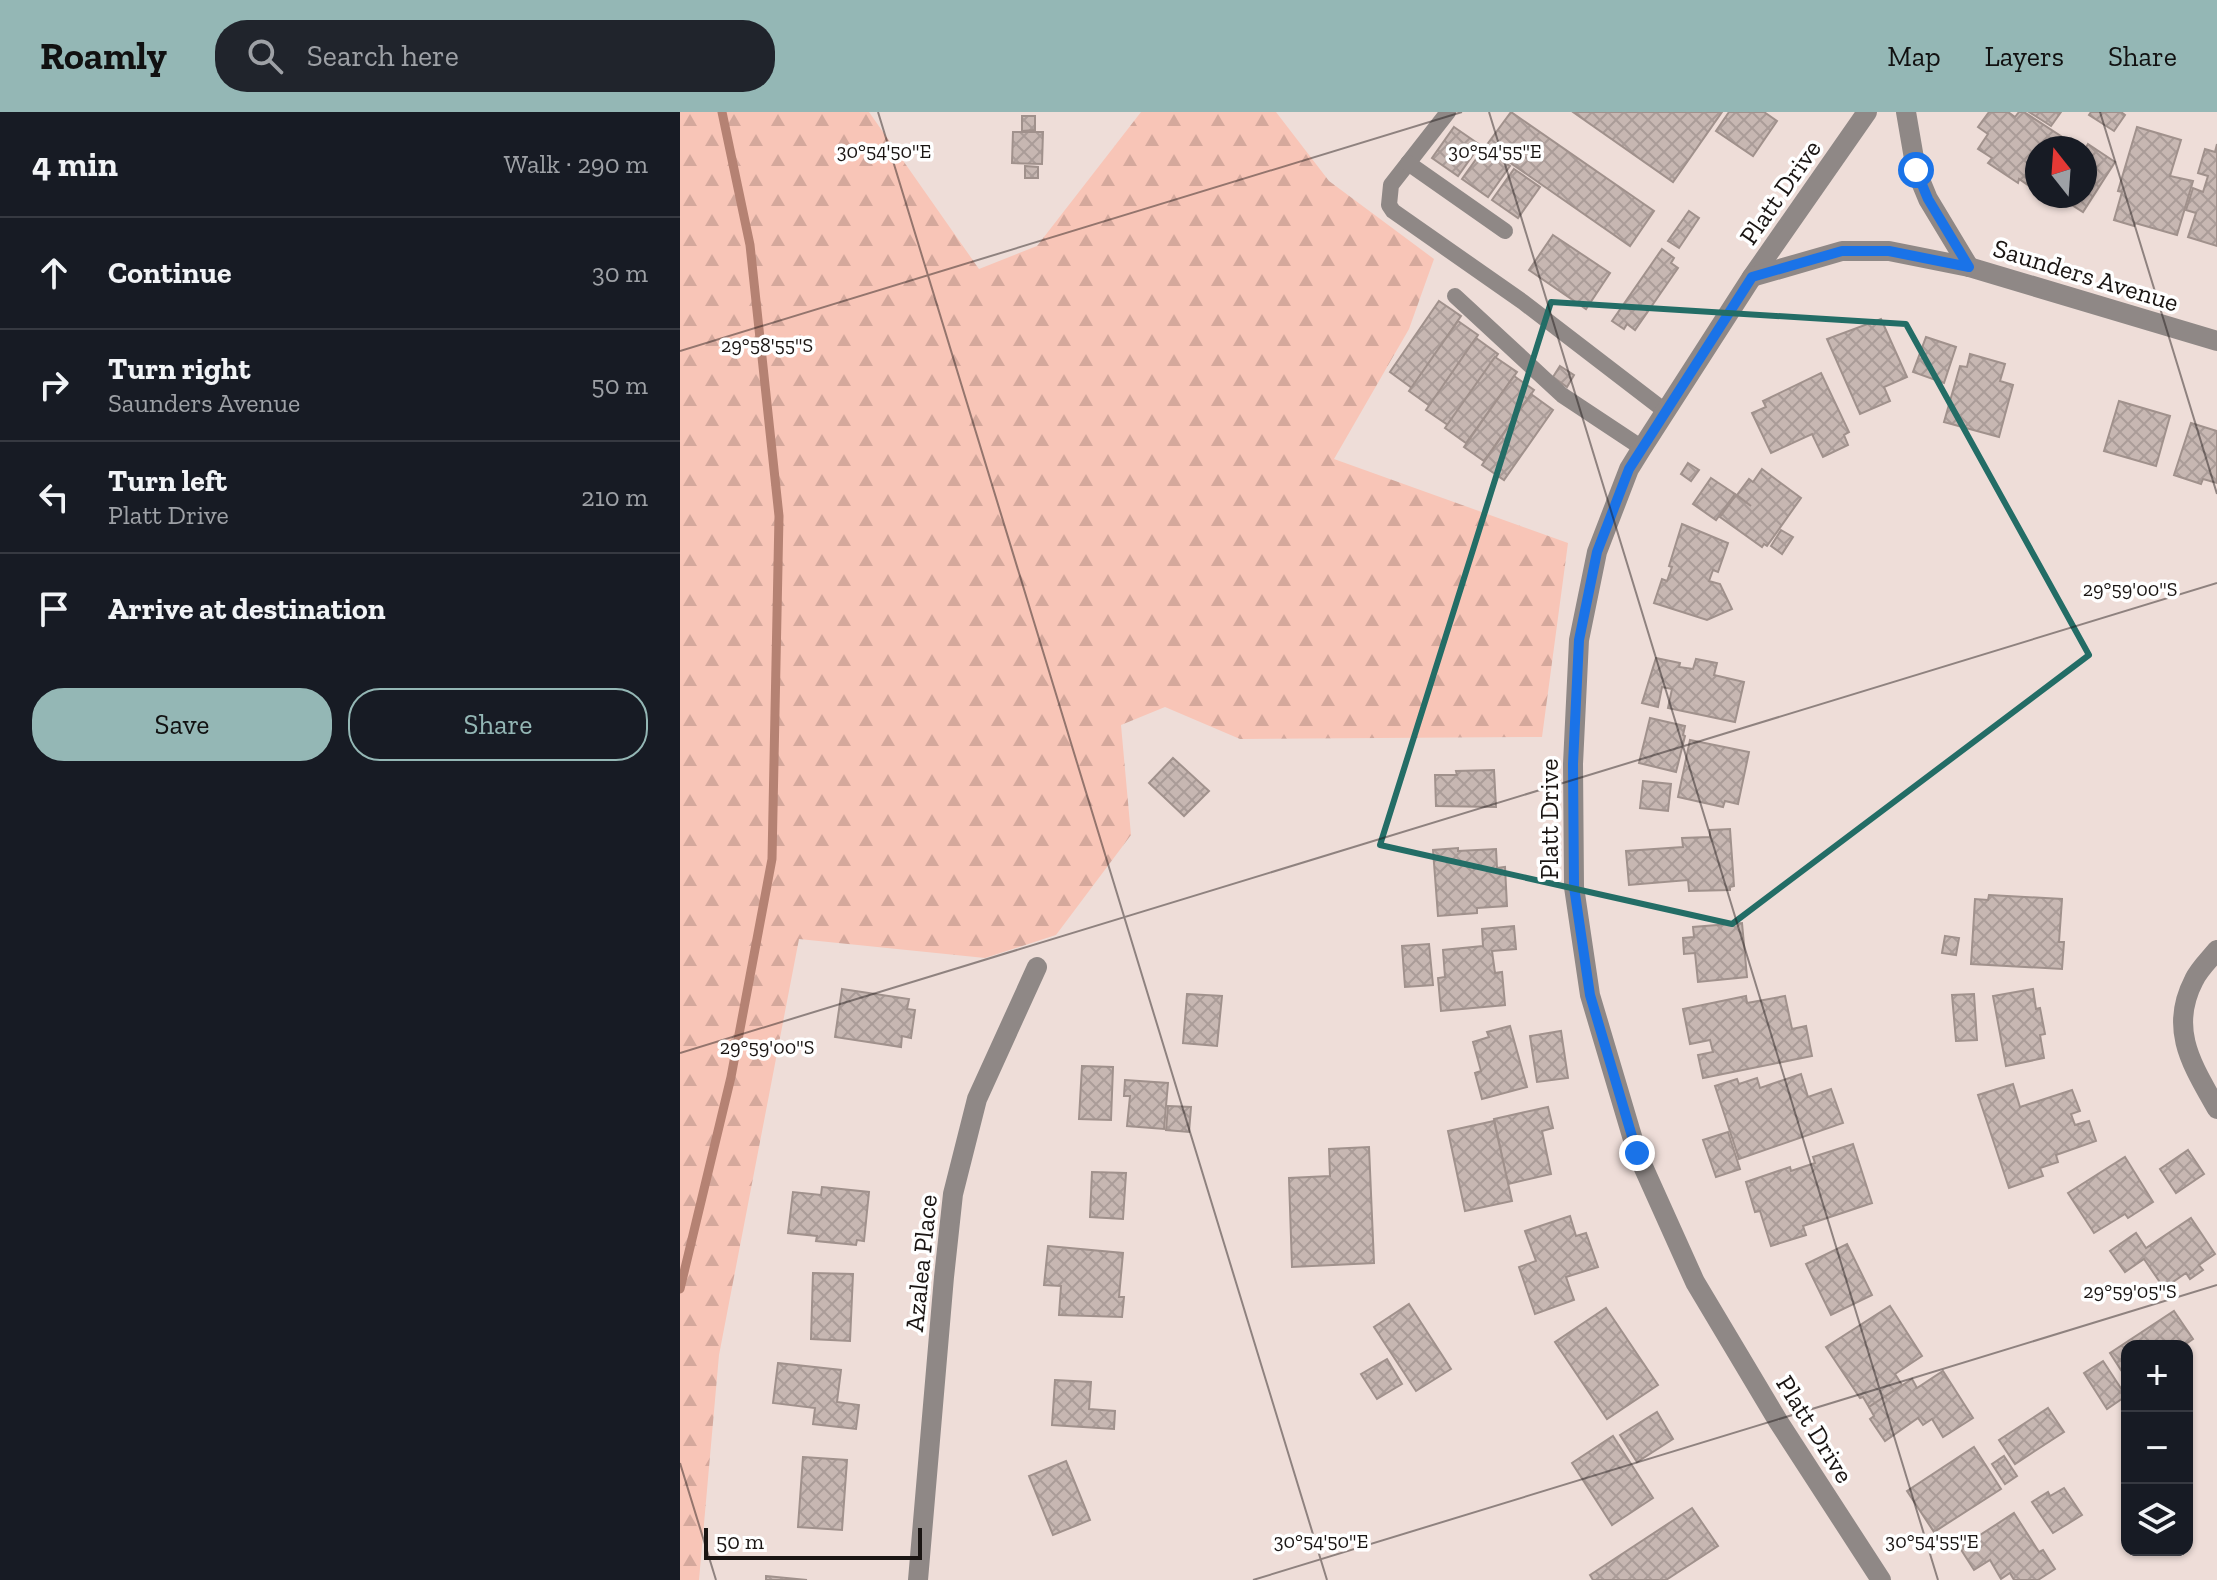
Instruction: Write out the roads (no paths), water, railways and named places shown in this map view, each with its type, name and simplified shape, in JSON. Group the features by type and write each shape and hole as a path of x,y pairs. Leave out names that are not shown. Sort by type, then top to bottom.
{"street":[{"name":"Platt Drive","path":"1867,112 1752,277 1629,469 1597,552 1579,640 1573,764 1574,887 1590,995 1637,1153 1695,1282 1778,1421 1881,1580"},
{"path":"1906,112 1916,170 1924,190 1969,267"},
{"name":"Saunders Avenue","path":"1752,277 1842,251 1889,251 1969,267 2217,341"},
{"path":"2217,950 2194,980 2181,1022 2188,1056 2217,1109"},
{"name":"Azalea Place","path":"918,1580 953,1194 977,1099 1037,967"}],"lane":[{"path":"1448,112 1391,185 1389,205 1393,211 1523,302 1665,411"},
{"path":"1408,163 1505,231"},
{"path":"1455,296 1562,395 1642,448"}],"waterway":[{"path":"680,1289 731,1077 772,859 779,516 750,245 722,112"}]}
